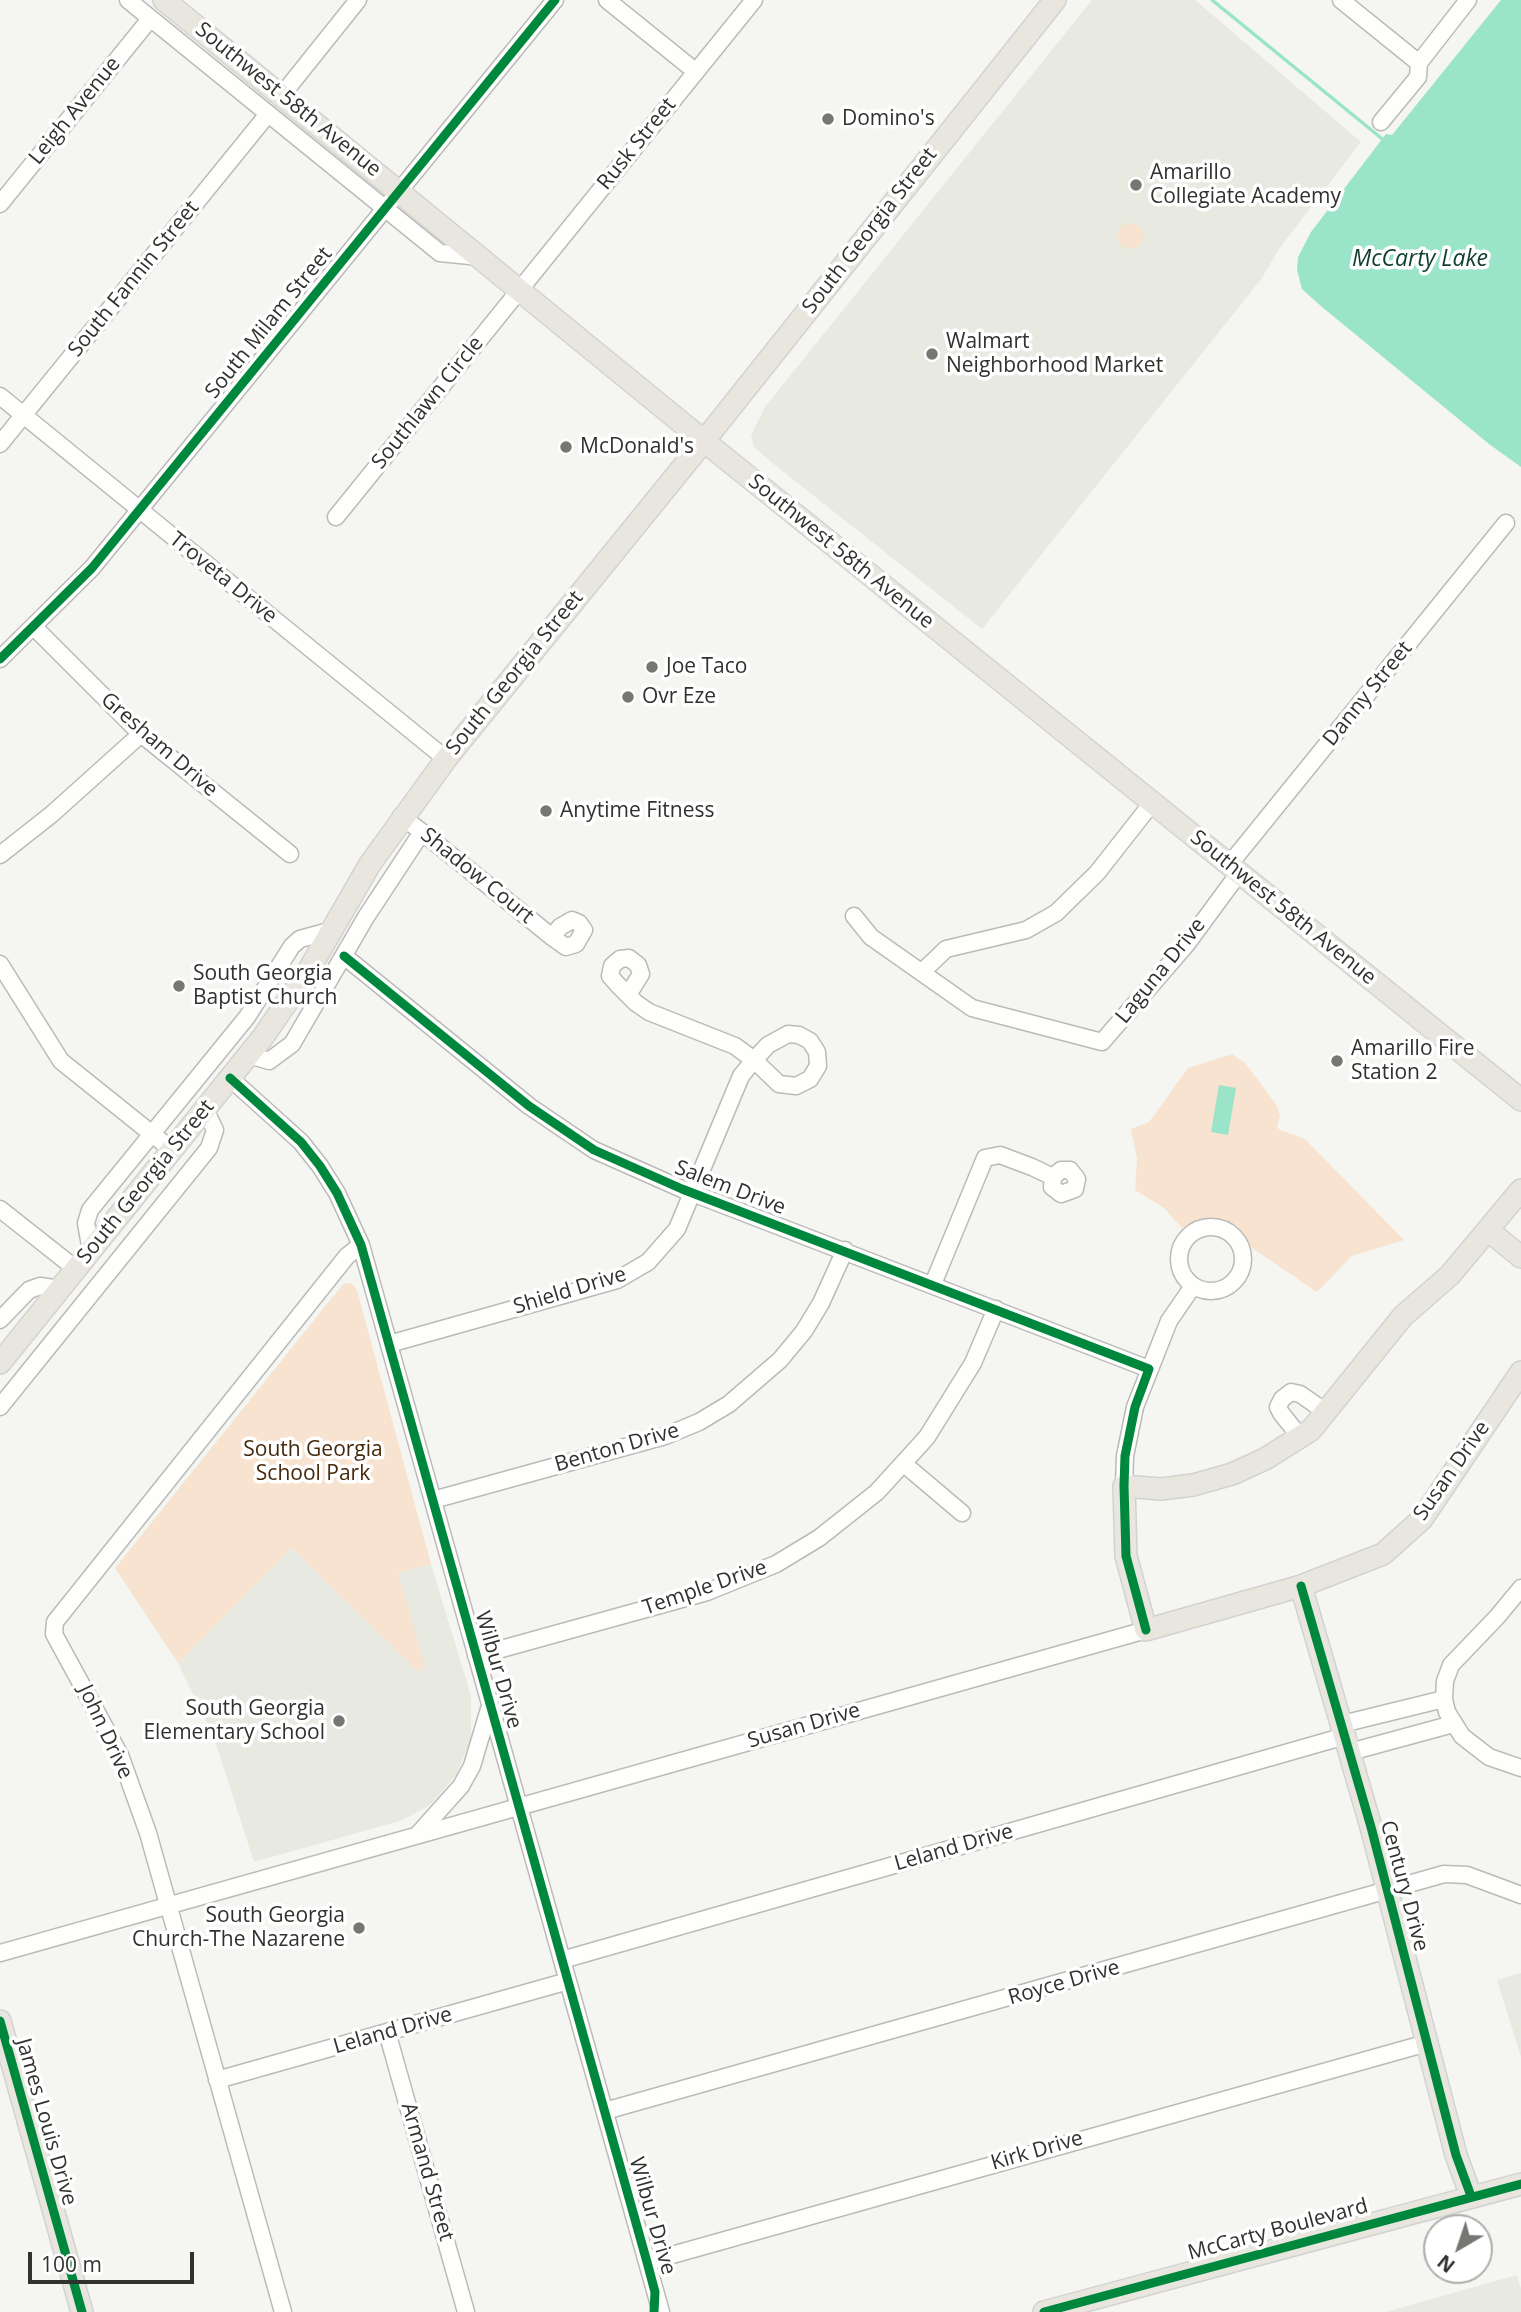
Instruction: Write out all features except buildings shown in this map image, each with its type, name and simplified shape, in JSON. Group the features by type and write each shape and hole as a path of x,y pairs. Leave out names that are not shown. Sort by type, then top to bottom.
{"main road":[{"name":"Southwest 58th Avenue","path":"164,0 704,441 1521,1100"},
{"name":"South Georgia Street","path":"0,1363 249,1055 301,981 401,816 1055,0"},
{"path":"1146,1630 1126,1556 1124,1486 1161,1489 1193,1485 1232,1474 1301,1438 1326,1412 1402,1315 1450,1275 1521,1190"},
{"path":"1489,1231 1521,1257"},
{"name":"Susan Drive","path":"1146,1630 1301,1586 1361,1565 1400,1541 1422,1519 1521,1372"},
{"name":"Century Drive","path":"1301,1586 1471,2196"},
{"name":"James Louis Drive","path":"0,2021 82,2312"},
{"name":"McCarty Boulevard","path":"1044,2312 1521,2183"}],"street":[{"path":"128,0 440,253 481,257"},
{"path":"282,95 358,0"},
{"name":"South Milam Street","path":"0,659 92,568 555,0"},
{"path":"607,0 695,71"},
{"name":"Rusk Street","path":"520,289 754,0"},
{"path":"1341,0 1419,63"},
{"path":"1381,121 1418,77 1419,63 1468,0"},
{"name":"Leigh Avenue","path":"0,204 150,19"},
{"name":"South Fannin Street","path":"0,444 268,114"},
{"name":"Southlawn Circle","path":"336,517 520,289"},
{"name":"Troveta Drive","path":"0,396 446,759"},
{"name":"Danny Street","path":"1234,869 1506,523"},
{"name":"Gresham Drive","path":"34,628 141,734 290,854"},
{"path":"0,855 52,814 141,734"},
{"path":"922,972 946,949 1026,930 1056,913 1097,873 1152,803"},
{"name":"Shadow Court","path":"401,816 552,937"},
{"path":"249,1055 269,1060 292,1044 389,880 422,832"},
{"name":"Laguna Drive","path":"854,916 871,937 972,1008 1102,1042 1171,964 1234,869"},
{"path":"90,1251 86,1223 90,1210 247,1017 292,946 300,940 330,931"},
{"name":"Salem Drive","path":"344,956 529,1106 562,1130 616,1161 1149,1368"},
{"path":"0,964 61,1061 172,1150"},
{"name":"Shield Drive","path":"389,1344 625,1276 648,1262 677,1229 741,1076 754,1060 735,1046 649,1012 628,995"},
{"name":"Wilbur Drive","path":"230,1077 301,1142 320,1166 337,1193 360,1245 661,2312"},
{"path":"0,1407 209,1148 215,1130 205,1109"},
{"path":"933,1284 985,1158 1000,1155 1053,1177"},
{"path":"0,1209 76,1269"},
{"path":"1211,1227 1224,1230 1235,1238 1242,1250 1243,1264 1238,1276 1228,1286 1205,1290 1193,1286 1184,1276 1179,1263 1180,1250 1186,1238 1198,1230 1211,1227"},
{"name":"John Drive","path":"283,2312 148,1833 120,1755 54,1634 55,1622 347,1256 360,1245"},
{"name":"Benton Drive","path":"433,1500 665,1436 699,1422 729,1404 780,1360 804,1331 821,1303 845,1250"},
{"path":"0,1320 29,1290 40,1286 60,1289"},
{"path":"1124,1486 1125,1456 1135,1407 1169,1321 1193,1286"},
{"name":"Temple Drive","path":"476,1656 742,1579 820,1538 877,1492 904,1464 955,1395 973,1363 996,1309"},
{"path":"1301,1438 1278,1407 1282,1399 1291,1392 1300,1394 1326,1412"},
{"path":"904,1464 962,1513"},
{"path":"1521,1588 1451,1665 1445,1681 1444,1699 1453,1724 1489,1758 1521,1768"},
{"name":"Susan Drive","path":"0,1953 1146,1630"},
{"path":"1345,1737 1444,1699"},
{"path":"418,1835 461,1786 474,1761 490,1707"},
{"name":"Leland Drive","path":"562,1959 1345,1737 1453,1724"},
{"name":"Royce Drive","path":"605,2111 1444,1874 1466,1875 1521,1895"},
{"name":"Leland Drive","path":"217,2080 568,1982"},
{"name":"Armand Street","path":"387,2032 466,2312"},
{"name":"Kirk Drive","path":"647,2262 1427,2043"},
{"path":"654,2312 655,2292"}],"shaded area":[{"path":"1092,0 1195,0 1361,142 1279,249 1262,278 982,629 771,462 754,447 751,435 765,407"},
{"name":"South Georgia Elementary School","path":"292,1548 418,1672 424,1665 398,1573 431,1564 471,1696 471,1740 456,1775 430,1805 403,1820 254,1862 215,1741 178,1663"},
{"path":"1521,1973 1521,2057 1497,1980"},
{"path":"1517,2275 1521,2289 1521,2312 1386,2312 1493,2284"}],"green space":[{"path":"1130,223 1139,227 1143,236 1139,245 1130,249 1121,245 1117,236 1121,227"},
{"path":"1232,1054 1245,1063 1276,1104 1280,1115 1277,1127 1305,1139 1404,1240 1352,1256 1317,1292 1249,1246 1238,1231 1222,1220 1199,1221 1182,1228 1164,1208 1135,1190 1137,1159 1131,1129 1149,1122 1188,1068"},
{"name":"South Georgia School Park","path":"351,1283 357,1290 431,1564 398,1573 425,1665 418,1672 292,1548 178,1663 115,1568 343,1284"}],"water":[{"name":"McCarty Lake","path":"1501,0 1521,0 1521,467 1489,444 1322,307 1302,289 1297,270 1298,257 1311,232 1386,134 1392,135"},
{"path":"1219,1085 1236,1088 1228,1135 1211,1132"}],"waterway":[{"path":"1212,0 1386,142"}],"cycle path":[{"path":"0,659 92,568 555,0"},
{"path":"344,956 529,1106 594,1150 682,1189 1149,1369 1135,1407 1125,1456 1124,1486 1126,1556 1146,1630"},
{"path":"230,1078 301,1142 320,1166 337,1193 361,1245 647,2262 655,2292 654,2312"},
{"path":"1301,1586 1371,1827 1456,2155 1471,2196"},
{"path":"0,2021 82,2312"},
{"path":"1044,2312 1521,2184"}],"place":[{"name":"Domino's","path":"828,119"},
{"name":"Amarillo Collegiate Academy","path":"1136,185"},
{"name":"Walmart Neighborhood Market","path":"932,354"},
{"name":"McDonald's","path":"566,447"},
{"name":"Joe Taco","path":"652,667"},
{"name":"Ovr Eze","path":"628,697"},
{"name":"Anytime Fitness","path":"546,811"},
{"name":"South Georgia Baptist Church","path":"179,986"},
{"name":"Amarillo Fire Station 2","path":"1337,1061"},
{"name":"South Georgia Elementary School","path":"339,1721"},
{"name":"South Georgia Church-The Nazarene","path":"359,1928"}]}
